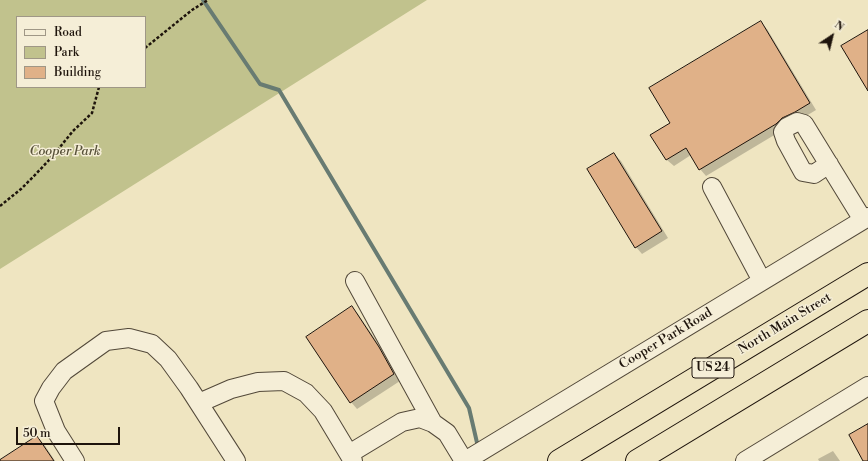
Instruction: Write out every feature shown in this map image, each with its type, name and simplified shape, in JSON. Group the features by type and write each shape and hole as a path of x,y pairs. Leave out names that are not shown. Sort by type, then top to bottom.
{"highway":[{"name":"North Main Street","path":"559,461 868,274"},
{"path":"637,461 868,322"}],"street":[{"path":"829,164 814,174 803,172 783,132 787,127 798,122 804,124 866,218"},
{"path":"712,187 762,281"},
{"name":"Cooper Park Road","path":"465,461 866,218"},
{"path":"355,281 433,423"},
{"path":"74,461 56,431 44,401 51,388 64,371 106,341 129,338 152,344 168,359 199,403 236,461"},
{"path":"199,403 231,389 258,382 284,381 306,393 323,411 351,458 402,422 420,418 433,423 447,432 465,461"},
{"path":"744,461 868,386"}],"path":[{"path":"146,47 192,10 207,0"},
{"path":"0,206 21,190 51,158 73,131 92,113 100,88"}],"green space":[{"name":"Cooper Park","path":"0,0 427,0 0,269"}],"building":[{"path":"761,21 810,103 782,118 776,124 699,170 686,148 666,160 650,135 670,123 649,88"},
{"path":"868,30 868,91 841,46"},
{"path":"614,153 662,231 635,248 587,169"},
{"path":"352,306 379,347 394,374 350,403 306,337"},
{"path":"868,424 868,461 863,461 849,435"},
{"path":"37,436 54,461 0,461 0,460"}],"waterway":[{"path":"203,0 260,84 279,90 469,408 478,447"}]}
